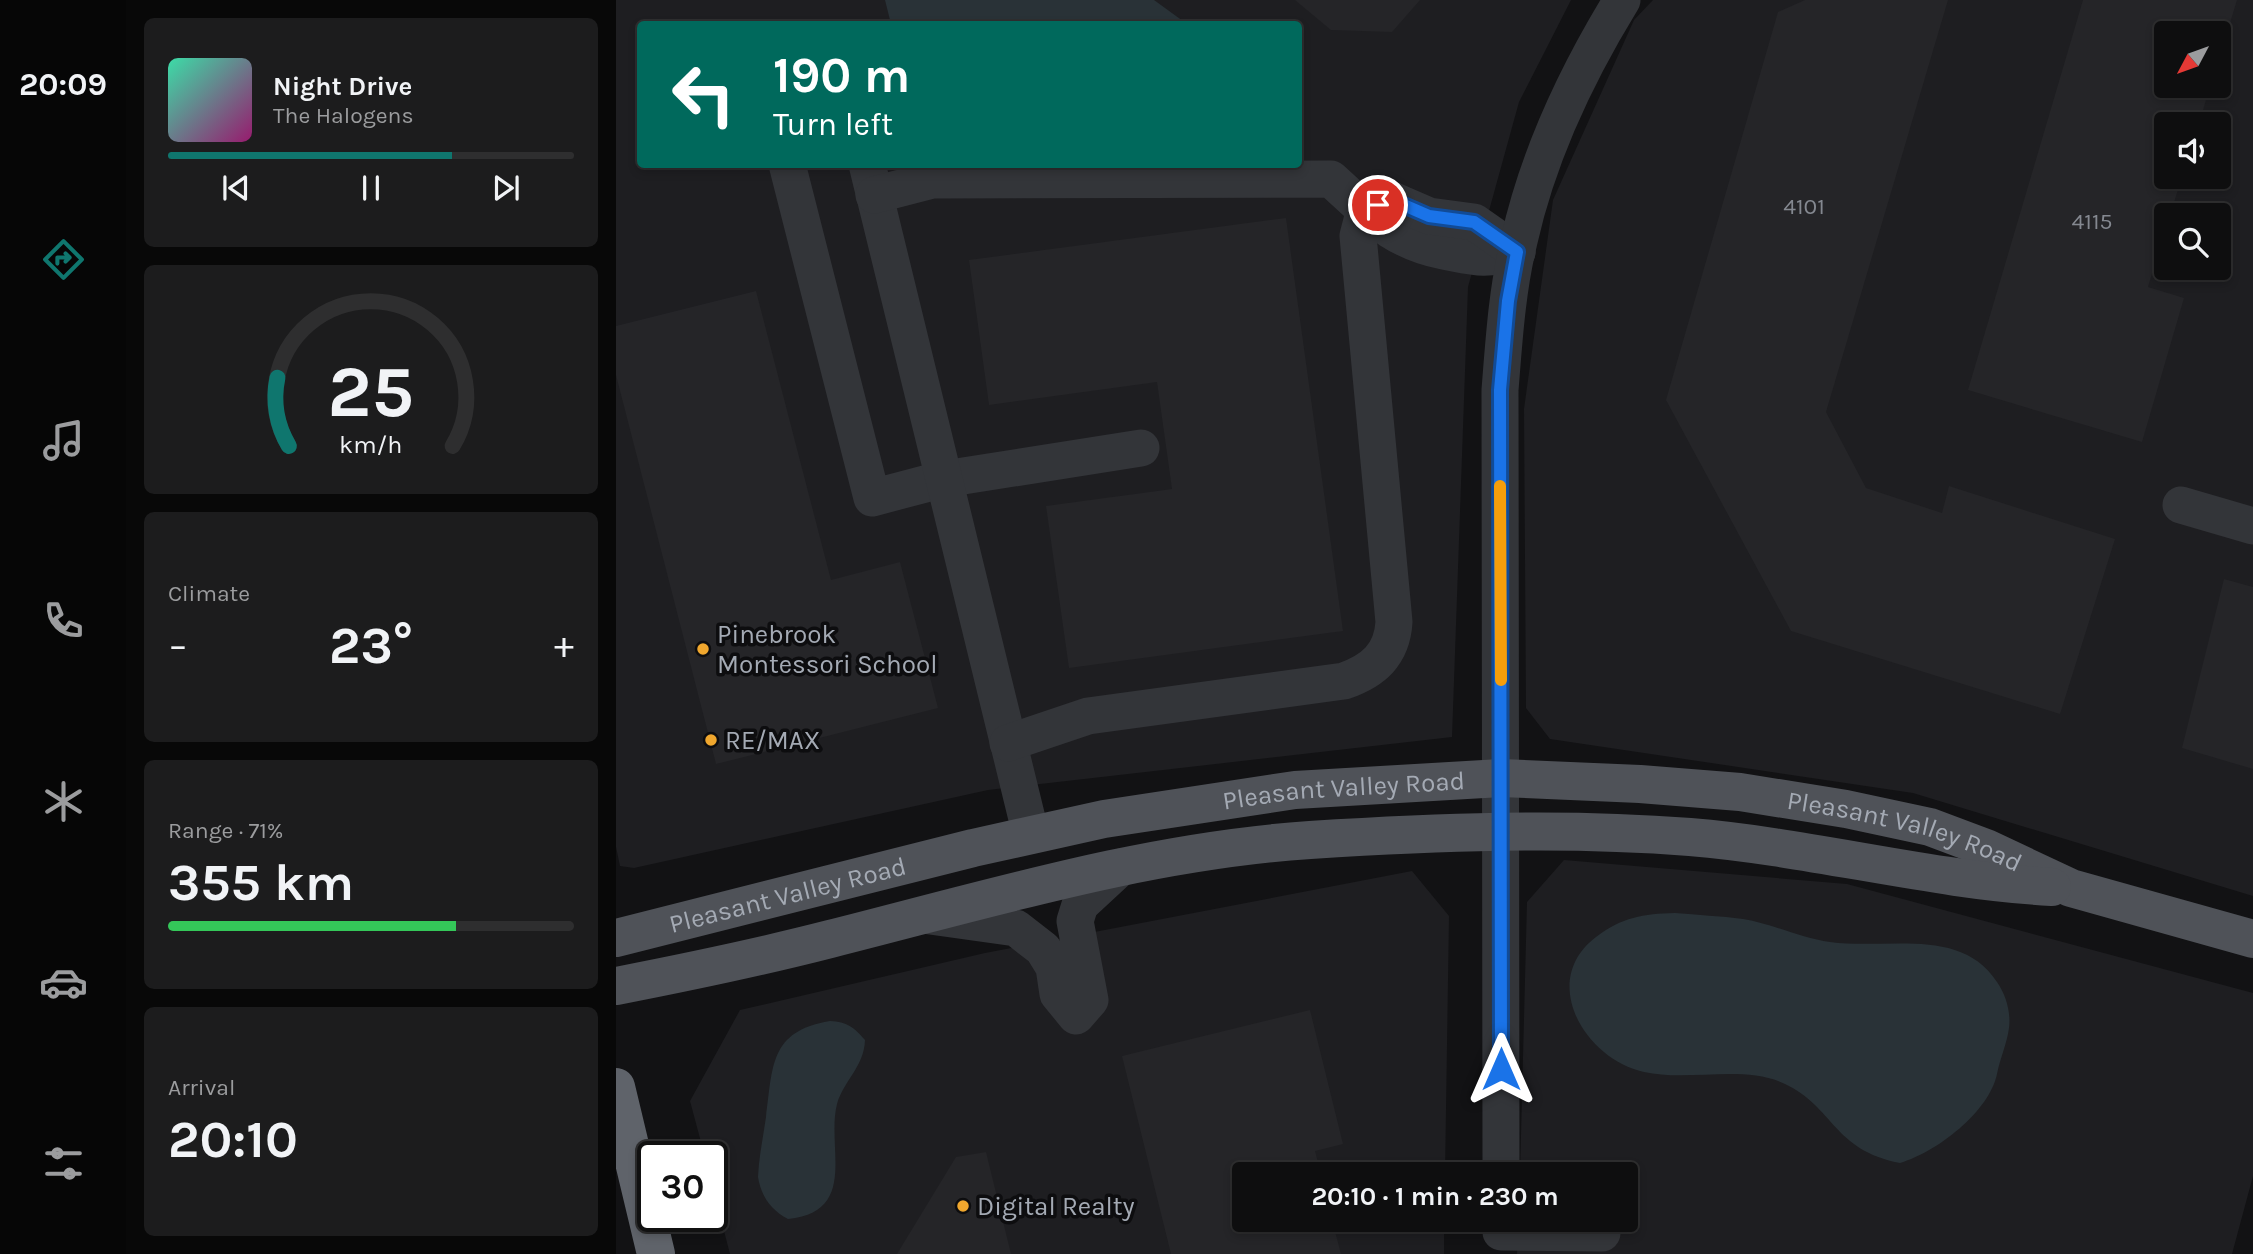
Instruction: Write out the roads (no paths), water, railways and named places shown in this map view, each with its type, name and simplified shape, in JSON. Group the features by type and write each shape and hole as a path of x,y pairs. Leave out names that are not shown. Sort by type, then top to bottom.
{"highway":[{"path":"616,1087 656,1254"}],"main road":[{"name":"Pleasant Valley Road","path":"616,938 1031,835 1167,808 1295,790 1501,778 1640,783 1740,792 1846,809 1930,827 1986,848 2071,888 2253,939"},
{"name":"Pleasant Valley Road","path":"616,986 828,940 1121,867 1234,847 1307,840 1501,833 1689,837 1782,848 1995,883 2071,888"}],"street":[{"path":"1501,1162 1500,390 1508,301 1517,252 1535,183 1555,126 1596,43 1622,0"},
{"path":"788,168 872,498 944,479 1141,448"},
{"path":"1031,835 870,180 1331,179 1365,209"},
{"path":"1365,209 1392,200 1429,216 1474,222 1517,252"},
{"path":"1008,743 1088,716 1344,681 1369,670 1385,654 1390,644 1394,622 1358,236 1365,209"},
{"path":"2181,505 2253,526"},
{"path":"922,915 1016,928 1044,949 1054,967 1058,994 1076,1016 1090,1000 1075,921 1080,905 1121,867"},
{"path":"1501,1235 1602,1233"}],"place":[{"name":"Pinebrook Montessori School","path":"703,649"},
{"name":"RE/MAX","path":"711,740"},
{"name":"Digital Realty","path":"963,1206"}]}
